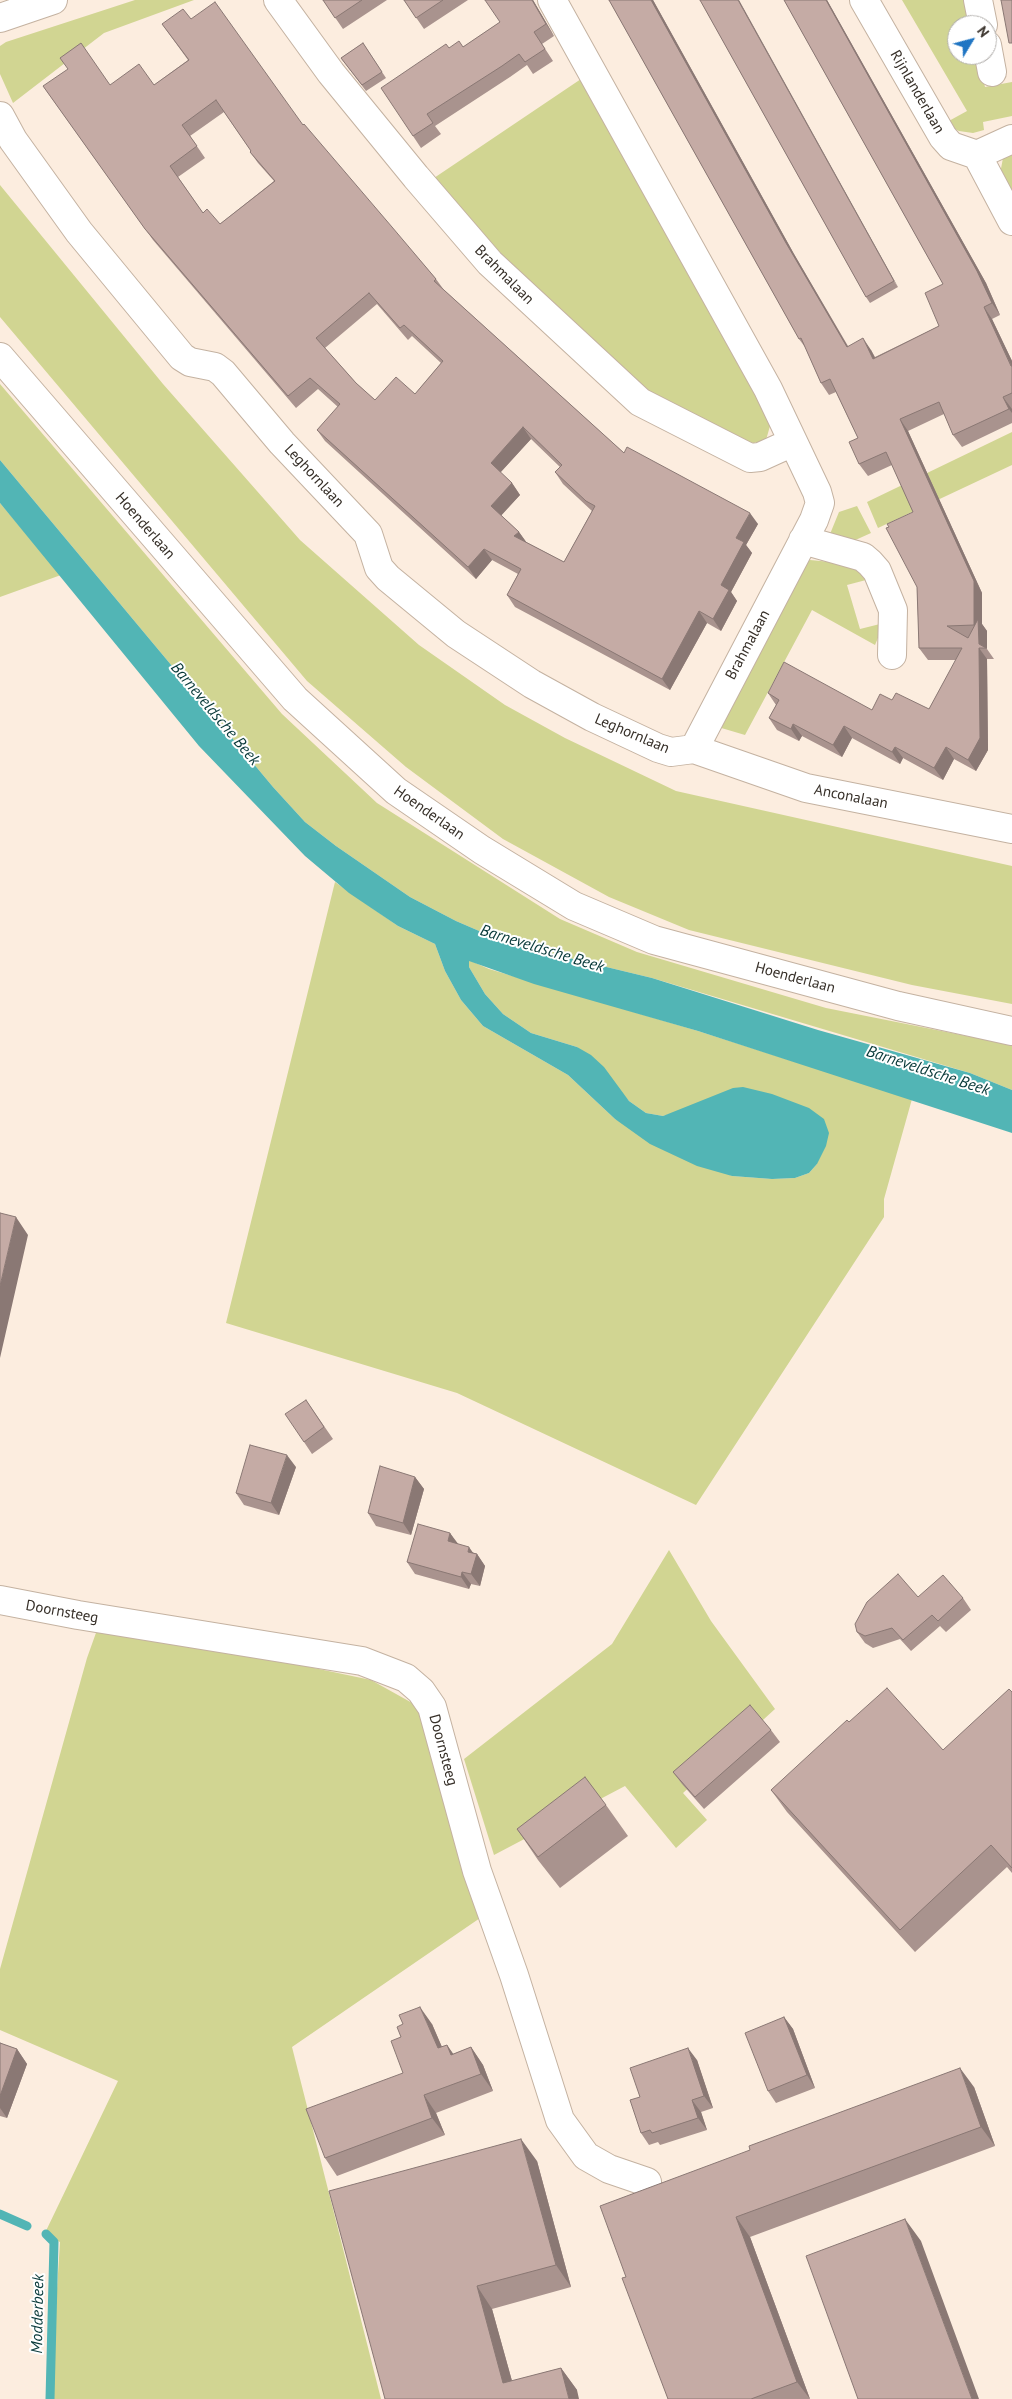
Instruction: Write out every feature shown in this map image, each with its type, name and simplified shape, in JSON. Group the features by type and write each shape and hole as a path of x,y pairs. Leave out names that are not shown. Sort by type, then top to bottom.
{"street":[{"path":"0,18 53,0"},
{"name":"Brahmalaan","path":"278,0 331,73 416,177 490,263 640,402 750,458 760,457 793,442"},
{"name":"Brahmalaan","path":"552,0 765,384 817,492 820,503 814,520 694,749"},
{"name":"Rijnlanderlaan","path":"864,0 943,137 952,146 977,155"},
{"path":"978,0 981,15"},
{"path":"991,65 992,72"},
{"name":"Leghornlaan","path":"0,116 13,140 79,232 182,357 190,362 216,367 223,373 282,443 368,534 379,568 388,578 456,634 532,684 592,717 658,748 671,752 694,749"},
{"path":"1012,139 977,155 1012,221"},
{"name":"Hoenderlaan","path":"0,357 295,699 396,791 482,850 574,906 654,940 898,1006 1012,1031"},
{"path":"803,540 863,557 877,571 893,610 892,655"},
{"name":"Anconalaan","path":"694,749 806,788 1012,829"},
{"name":"Doornsteeg","path":"0,1600 78,1615 362,1661 406,1678 421,1691 432,1707 477,1871 514,1975 560,2120 586,2156 609,2169 647,2182"}],"green space":[{"path":"135,0 194,0 104,33 13,103 0,74 0,46 6,42"},
{"path":"902,0 967,0 970,15 947,15 947,65 980,65 985,87 1012,82 1012,116 983,122 984,130 973,133 959,131 951,127 947,122 967,111"},
{"path":"581,79 761,404 770,426 766,440 754,443 741,441 653,395 504,257 434,178"},
{"path":"1012,151 1012,196 1000,174 1003,158"},
{"path":"0,185 163,384 300,540 419,645 505,705 565,738 676,791 1012,866 1012,1004 912,985 689,930 609,897 503,839 406,767 307,681 0,317"},
{"path":"0,384 282,714 377,803 560,919 637,952 826,1008 1012,1045 1012,1090 970,1073 652,978 507,943 456,921 410,897 336,846 305,822 273,787 0,460"},
{"path":"1012,432 1012,465 878,528 867,502"},
{"path":"0,503 61,575 0,597"},
{"path":"857,506 871,533 851,542 830,534 839,512"},
{"path":"810,560 841,563 862,571 866,580 847,585 860,629 880,624 880,633 875,645 812,610 745,735 718,727 803,564"},
{"path":"335,882 398,926 435,944 445,971 461,1000 483,1026 568,1075 615,1119 732,1176 772,1179 795,1178 809,1173 817,1164 677,1112 663,1116 646,1113 629,1101 577,1047 531,1033 503,1014 485,994 469,967 469,960 489,969 698,1031 912,1099 884,1199 884,1217 696,1505 457,1393 226,1323"},
{"path":"669,1550 711,1621 775,1709 683,1793 707,1820 676,1848 625,1786 494,1855 464,1759 612,1644"},
{"path":"97,1630 224,1649 371,1680 414,1704 429,1729 483,1916 292,2047 381,2399 50,2399 60,2242 44,2235 118,2081 0,2030 0,1969 87,1658"}],"water":[{"name":"Barneveldsche Beek","path":"0,460 273,787 305,822 336,846 410,897 456,921 507,943 652,978 818,1030 970,1073 1012,1090 1012,1133 698,1031 534,984 469,961 469,967 485,994 503,1014 531,1033 577,1047 591,1055 604,1067 629,1101 646,1113 663,1116 733,1088 743,1087 772,1094 809,1108 824,1119 829,1133 826,1146 817,1164 809,1173 795,1178 772,1179 732,1176 697,1166 650,1144 615,1119 568,1075 483,1026 461,1000 445,971 435,944 398,926 349,893 305,856 199,746 0,503"}],"building":[{"path":"323,0 362,0 335,18"},
{"path":"404,0 443,0 416,18"},
{"path":"485,0 532,0 546,24 534,32 545,49 525,62 519,54 427,114 433,123 413,136 381,88 446,44 449,48 459,41 463,47 500,22"},
{"path":"609,0 651,0 786,243 847,347 863,338 873,359 939,326 925,293 943,284 784,0 826,0 977,271 992,303 984,307 1012,366 1012,393 1003,397 1009,409 953,435 939,402 900,419 974,581 974,625 947,626 968,638 978,619 979,644 986,648 979,648 980,738 968,760 946,747 934,768 895,747 892,752 844,726 833,745 793,724 791,729 769,718 779,700 768,693 784,662 872,710 880,694 892,700 896,693 929,709 962,648 919,648 917,587 886,528 889,527 887,524 913,512 886,452 859,464 849,442 858,438 830,379 821,383 801,338 799,339"},
{"path":"700,0 738,0 894,281 866,297"},
{"path":"1001,0 1012,0 1012,43 1009,43"},
{"path":"215,2 303,125 436,279 434,281 624,453 627,447 750,513 736,538 744,542 721,585 729,590 713,619 699,611 662,679 507,595 521,569 484,549 468,567 317,430 340,404 310,378 288,396 145,229 43,86 68,69 60,58 81,43 110,85 139,64 154,85 189,60 162,24 183,9 191,19","holes":["216,100 250,152 275,181 220,224 207,209 203,213 170,166 197,146 182,125","369,293 400,328 404,325 443,361 415,394 396,377 375,400 356,383 316,338","523,427 562,465 555,472 586,501 595,506 564,562 514,536 519,532 491,506 512,483 491,463"]},
{"path":"363,43 382,72 362,85 341,58"},
{"path":"0,1213 16,1217 0,1286"},
{"path":"306,1400 324,1427 304,1442 285,1414"},
{"path":"250,1445 287,1455 271,1503 236,1493"},
{"path":"380,1466 415,1477 403,1523 368,1513"},
{"path":"418,1524 450,1533 448,1541 469,1547 468,1552 477,1554 471,1574 462,1572 461,1577 407,1562"},
{"path":"898,1574 918,1597 943,1575 963,1598 938,1621 932,1615 903,1640 892,1628 865,1636 857,1632 855,1624 867,1602"},
{"path":"887,1688 943,1750 1009,1689 1012,1692 1012,1868 991,1845 900,1930 771,1790 847,1720 849,1722"},
{"path":"750,1705 771,1730 695,1797 673,1772"},
{"path":"585,1777 606,1805 538,1857 517,1829"},
{"path":"420,2007 438,2048 447,2045 451,2055 471,2047 481,2074 424,2095 432,2118 325,2158 306,2109 403,2073 391,2041 401,2037 397,2027 403,2024 399,2015"},
{"path":"784,2017 807,2075 768,2091 745,2033"},
{"path":"0,2043 17,2049 0,2096"},
{"path":"688,2048 704,2096 692,2100 698,2118 652,2133 650,2130 641,2133 630,2100 640,2097 630,2068"},
{"path":"960,2068 981,2127 736,2217 797,2382 751,2399 668,2399 622,2278 626,2277 600,2206 750,2150 749,2146"},
{"path":"521,2139 556,2265 477,2286 503,2383 561,2368 569,2399 385,2399 329,2191"},
{"path":"905,2219 972,2399 858,2399 806,2256"}],"waterway":[{"name":"Modderbeek","path":"0,2214 27,2226"},
{"name":"Modderbeek","path":"46,2234 54,2242 50,2399"}]}
